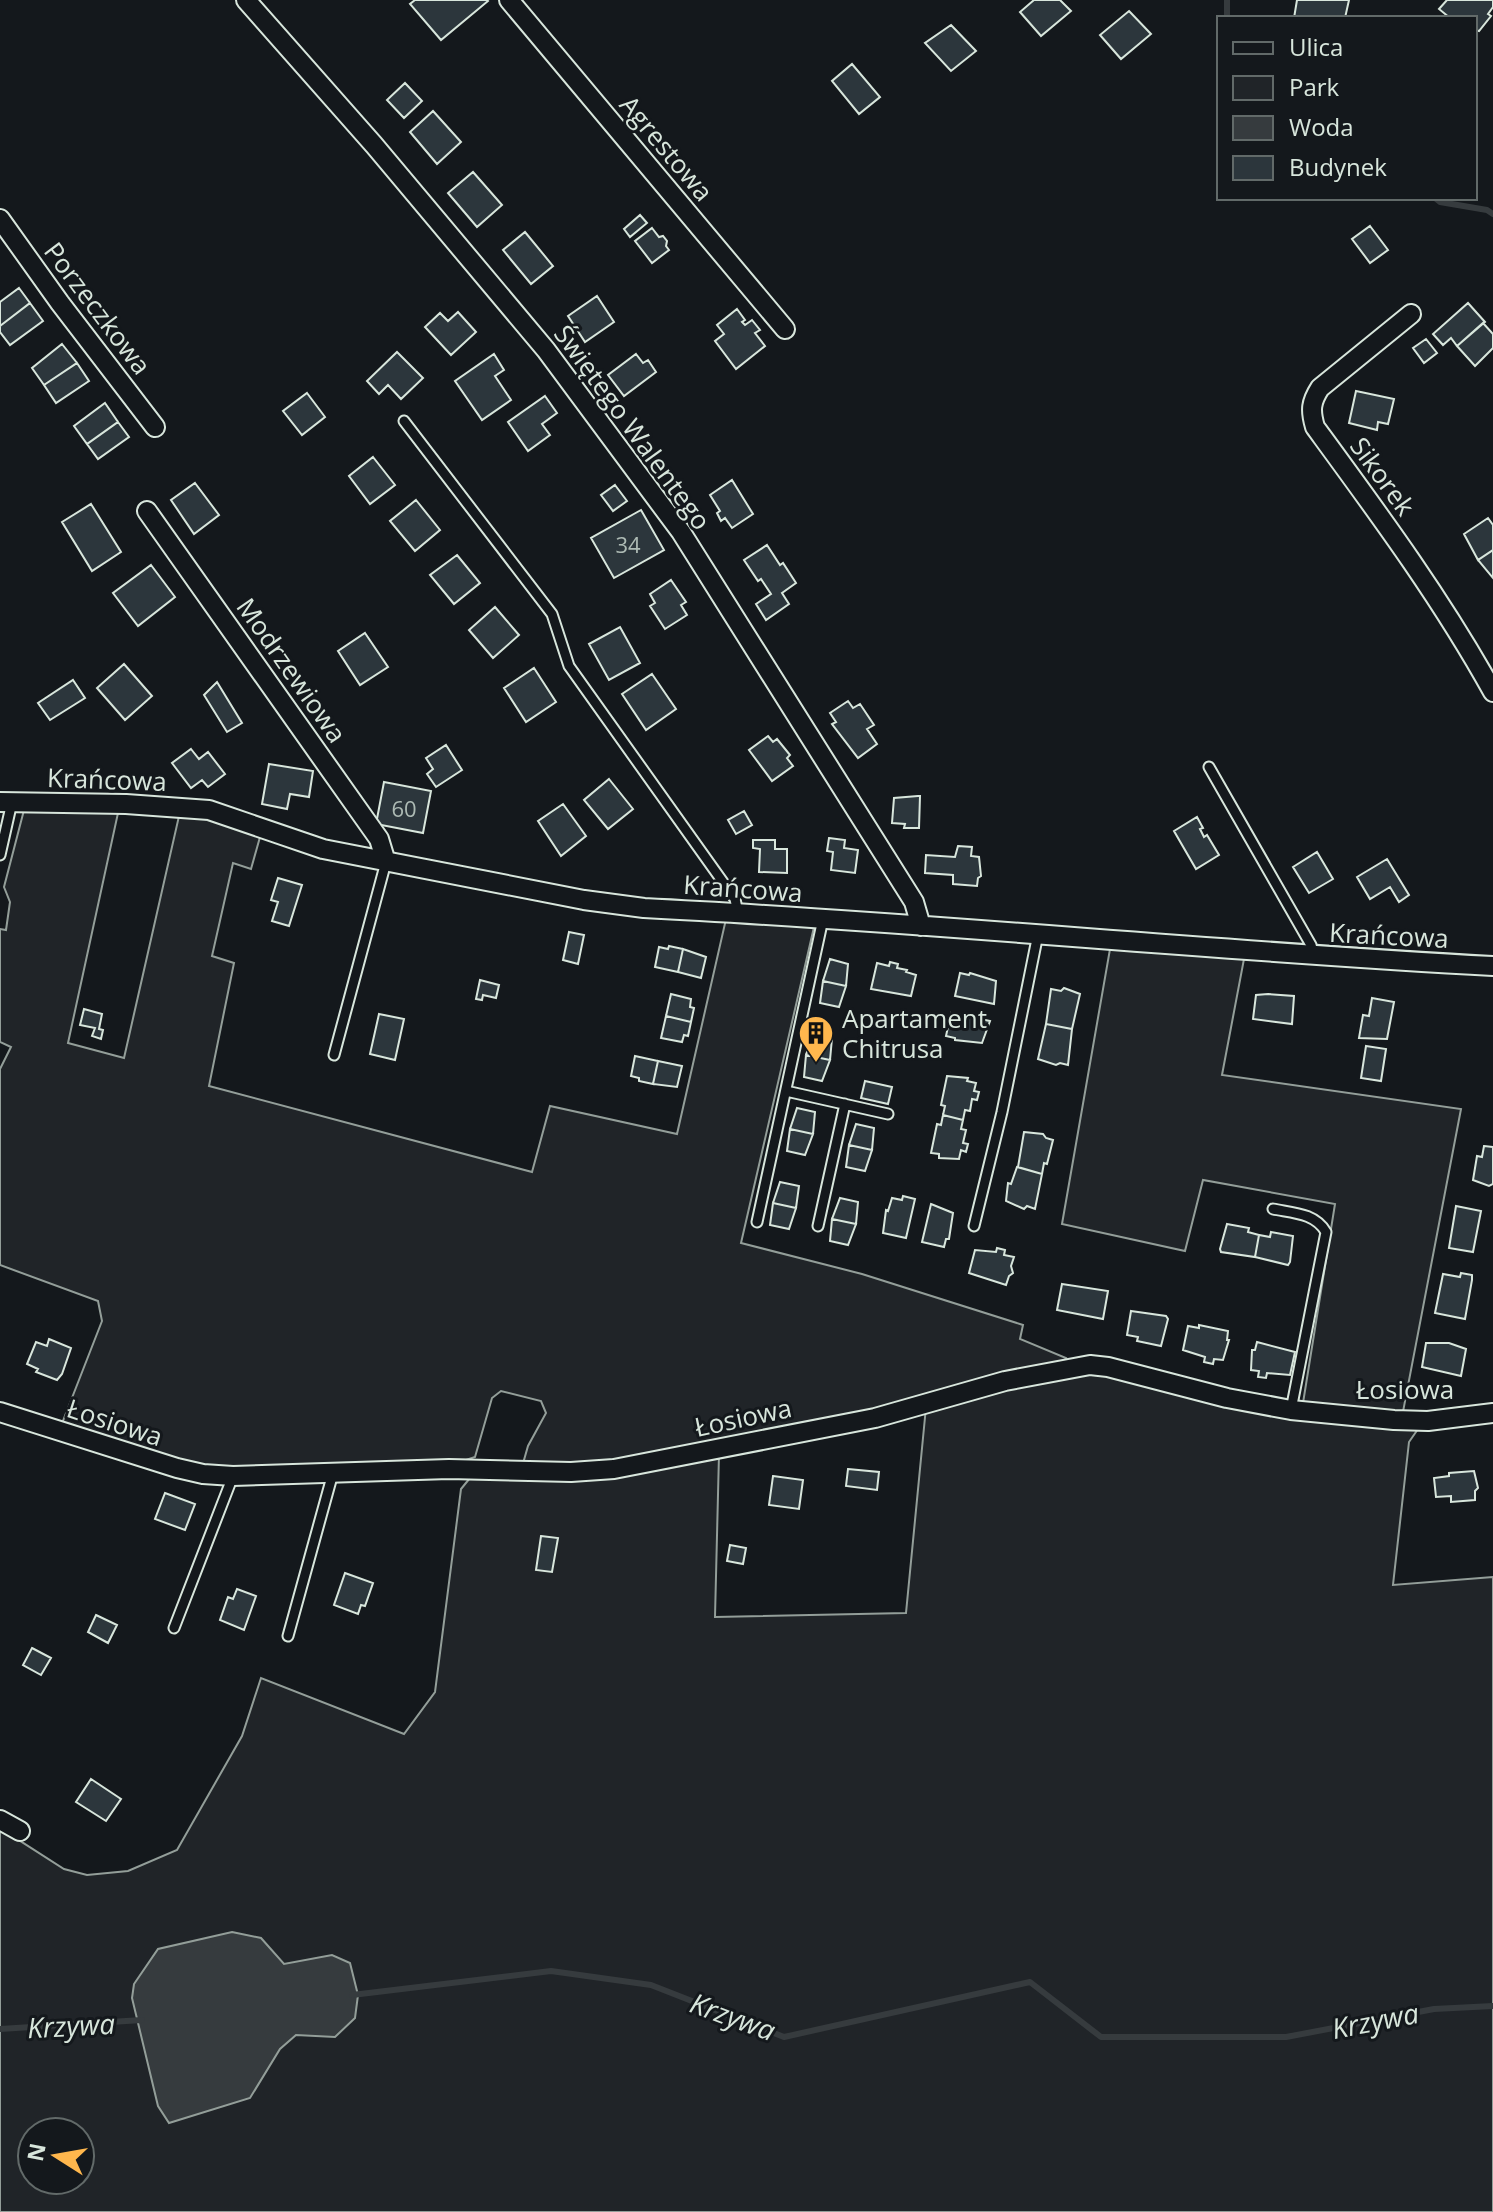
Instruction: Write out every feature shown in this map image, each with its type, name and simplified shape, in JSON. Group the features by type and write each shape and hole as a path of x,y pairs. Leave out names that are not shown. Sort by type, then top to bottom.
{"street":[{"name":"Świętego Walentego","path":"246,0 374,145 546,350 672,520 914,902 921,926"},
{"name":"Agrestowa","path":"509,0 785,329"},
{"name":"Porzeczkowa","path":"0,219 155,427"},
{"name":"Sikorek","path":"1411,314 1320,388 1310,412 1315,427 1408,553 1493,692"},
{"name":"Modrzewiowa","path":"147,511 379,839 386,862"},
{"name":"Krańcowa","path":"6,802 126,804 209,810 323,849 584,900 644,908 1493,966"},
{"name":"Łosiowa","path":"0,1412 177,1468 233,1476 449,1469 571,1472 614,1469 875,1418 1005,1381 1090,1365 1291,1410 1428,1421 1493,1413"},
{"path":"0,1820 20,1831"}],"lane":[{"path":"404,421 552,614 569,666 735,899 738,913"},
{"path":"1209,767 1311,945 1314,956"},
{"path":"0,855 6,802"},
{"path":"334,1055 386,862"},
{"path":"757,1222 823,919"},
{"path":"974,1226 1002,1112 1038,934"},
{"path":"786,1091 888,1114"},
{"path":"818,1226 845,1104"},
{"path":"1273,1209 1309,1216 1320,1222 1326,1232 1291,1410"},
{"path":"288,1636 333,1473"},
{"path":"174,1628 233,1476"}],"green space":[{"path":"24,810 118,813 68,1043 124,1058 179,816 221,821 260,837 251,869 233,863 212,956 234,963 209,1086 532,1172 550,1106 677,1134 726,919 814,927 741,1243 862,1274 1023,1325 1020,1339 1066,1358 1063,1365 873,1411 615,1464 522,1467 528,1446 546,1413 541,1401 501,1391 492,1398 475,1457 451,1465 205,1468 61,1426 102,1321 98,1301 0,1265 0,1069 11,1047 0,1042 0,929 6,930 10,902 4,887"},
{"path":"1110,949 1244,959 1222,1075 1461,1109 1402,1417 1303,1403 1335,1204 1203,1180 1185,1251 1062,1224"},
{"path":"1085,1372 1418,1429 1409,1442 1393,1585 1493,1577 1493,2212 0,2212 0,1828 64,1869 87,1875 128,1871 177,1850 242,1736 261,1678 404,1734 435,1692 461,1489 474,1473 719,1454 715,1617 906,1613 926,1407"}],"water":[{"path":"232,1932 261,1938 284,1964 332,1955 350,1963 358,1995 355,2018 335,2037 296,2035 280,2049 250,2098 169,2123 158,2106 132,1998 134,1984 158,1949"}],"building":[{"path":"415,0 488,1 441,40 410,4"},
{"path":"1034,0 1060,0 1071,11 1041,36 1020,12"},
{"path":"1297,0 1349,0 1345,16 1294,16"},
{"path":"1447,0 1493,0 1488,14 1491,16 1479,31 1477,16 1448,16 1439,9"},
{"path":"1129,11 1151,34 1121,59 1100,35"},
{"path":"951,25 976,51 951,71 925,43"},
{"path":"852,64 880,97 859,114 832,81"},
{"path":"405,83 422,101 404,118 387,100"},
{"path":"433,111 461,142 437,164 410,132"},
{"path":"473,172 502,205 477,227 448,193"},
{"path":"640,215 647,223 630,237 624,229"},
{"path":"1370,226 1388,250 1370,263 1352,239"},
{"path":"652,228 667,241 669,250 652,263 635,241"},
{"path":"525,232 553,266 531,284 503,250"},
{"path":"19,288 30,303 0,326 0,302"},
{"path":"597,296 614,322 585,342 568,316"},
{"path":"30,303 43,321 10,345 0,332 0,326"},
{"path":"1468,303 1485,322 1457,346 1451,338 1443,345 1433,334"},
{"path":"737,309 745,325 752,320 760,330 755,333 765,346 736,369 715,341 724,334 717,325"},
{"path":"458,312 476,332 451,355 425,327 440,313 448,321"},
{"path":"1483,323 1493,334 1493,348 1475,366 1457,346"},
{"path":"1426,339 1437,353 1424,363 1413,348"},
{"path":"62,344 77,363 44,385 32,368"},
{"path":"397,352 423,378 401,399 388,385 379,394 367,381"},
{"path":"494,354 504,370 495,376 511,400 482,420 455,381"},
{"path":"636,354 643,363 648,360 656,372 624,396 608,375"},
{"path":"77,363 89,381 56,403 44,385"},
{"path":"1356,391 1394,399 1388,424 1378,422 1377,430 1349,423"},
{"path":"307,393 325,417 302,435 283,411"},
{"path":"545,396 557,413 542,424 550,435 528,451 508,422"},
{"path":"105,403 118,422 87,444 74,426"},
{"path":"118,422 129,437 98,459 87,444"},
{"path":"373,457 395,485 370,504 349,476"},
{"path":"732,480 753,514 732,528 725,518 721,521 717,513 720,511 710,495"},
{"path":"195,483 219,515 194,534 171,500"},
{"path":"615,485 627,501 613,511 601,495"},
{"path":"416,500 440,530 415,551 390,521"},
{"path":"91,504 121,552 92,571 62,522"},
{"path":"641,510 664,550 614,578 591,538"},
{"path":"1488,518 1493,525 1493,550 1478,560 1464,534"},
{"path":"767,545 796,583 782,593 789,604 766,620 756,604 771,594 744,560"},
{"path":"1493,550 1493,578 1478,560"},
{"path":"457,555 480,583 454,604 430,575"},
{"path":"151,565 175,597 138,626 113,593"},
{"path":"671,580 686,602 681,605 687,615 665,629 650,606 655,603 650,594"},
{"path":"495,607 519,635 493,658 469,630"},
{"path":"620,627 640,663 609,680 589,644"},
{"path":"365,633 388,667 360,685 338,651"},
{"path":"124,664 152,696 125,720 97,688"},
{"path":"534,668 556,702 526,722 504,688"},
{"path":"652,674 676,709 646,730 622,694"},
{"path":"73,680 85,698 50,720 38,703"},
{"path":"217,682 242,723 227,732 204,695"},
{"path":"848,701 853,708 860,704 874,725 867,729 877,744 858,758 832,724 836,722 830,713"},
{"path":"768,736 773,742 777,739 790,755 787,758 793,766 772,781 749,750"},
{"path":"446,745 462,770 436,787 427,774 433,769 426,758"},
{"path":"191,749 199,759 208,752 225,774 208,787 202,780 191,788 172,763"},
{"path":"269,764 313,771 309,797 290,794 287,809 262,804"},
{"path":"609,779 633,809 608,829 584,800"},
{"path":"384,782 431,791 423,833 376,824"},
{"path":"920,796 919,828 904,828 905,824 892,823 894,798"},
{"path":"563,804 586,836 561,856 538,821"},
{"path":"744,811 752,825 736,834 728,820"},
{"path":"1197,817 1204,837 1207,835 1219,855 1196,869 1174,831"},
{"path":"829,838 845,840 844,848 858,850 855,873 831,870 833,852 827,851"},
{"path":"753,840 775,840 775,849 787,849 787,873 759,872 760,849 753,848"},
{"path":"958,846 972,847 971,856 979,857 981,876 977,886 953,884 953,875 925,873 926,855 955,857"},
{"path":"1317,852 1333,879 1309,893 1293,867"},
{"path":"1387,859 1409,895 1399,902 1390,887 1370,899 1357,877"},
{"path":"278,878 302,885 289,926 272,921 278,902 271,900"},
{"path":"569,932 584,935 578,964 563,960"},
{"path":"669,946 683,949 678,972 655,967 659,947 668,949"},
{"path":"683,949 706,957 701,978 678,972"},
{"path":"830,959 848,964 846,986 823,981"},
{"path":"890,962 916,975 911,996 871,989 877,963 889,966"},
{"path":"960,973 996,981 994,1004 955,996"},
{"path":"480,980 499,985 496,998 483,995 482,1000 476,999"},
{"path":"823,981 846,986 839,1007 820,1003"},
{"path":"1064,988 1080,994 1072,1029 1046,1024 1051,989 1061,991"},
{"path":"671,994 691,999 690,1007 694,1008 691,1022 666,1016"},
{"path":"1256,995 1294,996 1292,1024 1253,1019"},
{"path":"1372,998 1394,1002 1387,1039 1359,1038 1363,1015 1369,1016"},
{"path":"84,1009 102,1014 101,1039 92,1036 95,1028 80,1025"},
{"path":"951,1013 990,1021 982,1043 946,1036"},
{"path":"379,1014 404,1019 395,1060 370,1054"},
{"path":"666,1016 691,1022 688,1036 684,1035 682,1042 661,1038"},
{"path":"1046,1024 1072,1029 1068,1065 1038,1059"},
{"path":"813,1034 832,1038 830,1060 806,1055"},
{"path":"1366,1046 1386,1049 1381,1081 1361,1078"},
{"name":"Apartament Chitrusa","path":"806,1055 830,1060 822,1081 804,1077"},
{"path":"635,1056 658,1061 653,1084 631,1076"},
{"path":"658,1061 682,1066 677,1087 653,1084"},
{"path":"947,1076 968,1078 967,1081 976,1083 974,1091 979,1092 977,1100 972,1099 970,1111 965,1110 963,1120 943,1115 945,1106 941,1105"},
{"path":"865,1081 892,1087 888,1104 861,1098"},
{"path":"797,1108 815,1112 813,1134 790,1129"},
{"path":"943,1115 963,1120 961,1129 966,1130 963,1143 968,1144 966,1152 961,1150 959,1159 939,1158 939,1154 931,1153 937,1124 941,1125"},
{"path":"856,1124 874,1128 872,1150 849,1145"},
{"path":"790,1129 813,1134 805,1155 787,1151"},
{"path":"1024,1132 1043,1134 1053,1140 1042,1174 1018,1167"},
{"path":"849,1145 872,1150 865,1171 846,1167"},
{"path":"1484,1146 1493,1147 1493,1184 1489,1186 1473,1180 1477,1156 1482,1157"},
{"path":"1017,1167 1042,1174 1035,1209 1027,1206 1024,1209 1006,1201 1008,1183 1011,1184"},
{"path":"780,1182 799,1186 796,1208 773,1203"},
{"path":"903,1196 915,1199 906,1238 883,1233 886,1210 892,1198 902,1200"},
{"path":"840,1198 858,1202 856,1224 832,1219"},
{"path":"773,1203 796,1208 789,1229 770,1225"},
{"path":"931,1204 953,1213 949,1239 946,1239 944,1247 922,1242"},
{"path":"1456,1206 1481,1211 1473,1252 1449,1248"},
{"path":"832,1219 856,1224 848,1245 830,1241"},
{"path":"1227,1224 1249,1228 1248,1232 1259,1235 1255,1257 1221,1252"},
{"path":"1271,1232 1293,1236 1288,1265 1255,1257 1259,1235 1270,1237"},
{"path":"997,1248 1005,1250 1004,1255 1014,1257 1011,1266 1013,1273 1006,1285 969,1273 975,1250 996,1252"},
{"path":"1461,1273 1472,1275 1465,1319 1435,1313 1443,1274 1460,1277"},
{"path":"1062,1284 1108,1291 1103,1319 1057,1310"},
{"path":"1131,1311 1166,1316 1168,1319 1161,1346 1137,1341 1138,1337 1127,1335"},
{"path":"1199,1325 1228,1331 1229,1340 1223,1360 1214,1359 1213,1364 1204,1362 1205,1357 1183,1350 1188,1326 1199,1328"},
{"path":"49,1339 71,1348 57,1380 36,1372 38,1369 27,1364 36,1342 47,1346"},
{"path":"1257,1342 1295,1352 1290,1375 1267,1373 1266,1378 1258,1377 1259,1371 1251,1370 1252,1350 1255,1350"},
{"path":"1426,1343 1449,1343 1466,1349 1461,1376 1422,1367"},
{"path":"848,1469 879,1472 877,1490 846,1486"},
{"path":"1474,1471 1478,1488 1475,1500 1451,1502 1451,1496 1436,1497 1434,1478"},
{"path":"773,1476 803,1480 799,1509 769,1505"},
{"path":"165,1493 195,1504 185,1530 155,1519"},
{"path":"541,1536 558,1538 552,1572 536,1570"},
{"path":"730,1545 746,1548 743,1564 727,1561"},
{"path":"345,1573 373,1583 365,1606 361,1605 358,1614 334,1605"},
{"path":"237,1589 256,1596 244,1630 220,1620 228,1597 233,1599"},
{"path":"96,1615 117,1625 108,1643 88,1632"},
{"path":"32,1648 51,1658 41,1675 23,1665"},
{"path":"91,1779 121,1799 106,1821 76,1802"}],"waterway":[{"path":"1227,0 1227,16"},
{"path":"1438,200 1487,210 1493,214"},
{"name":"Krzywa","path":"352,1995 551,1971 651,1985 784,2037 1030,1982 1101,2037 1286,2037 1434,2009 1493,2006"},
{"name":"Krzywa","path":"0,2029 142,2020"}],"place":[{"name":"Apartament Chitrusa","path":"816,1064"}]}
